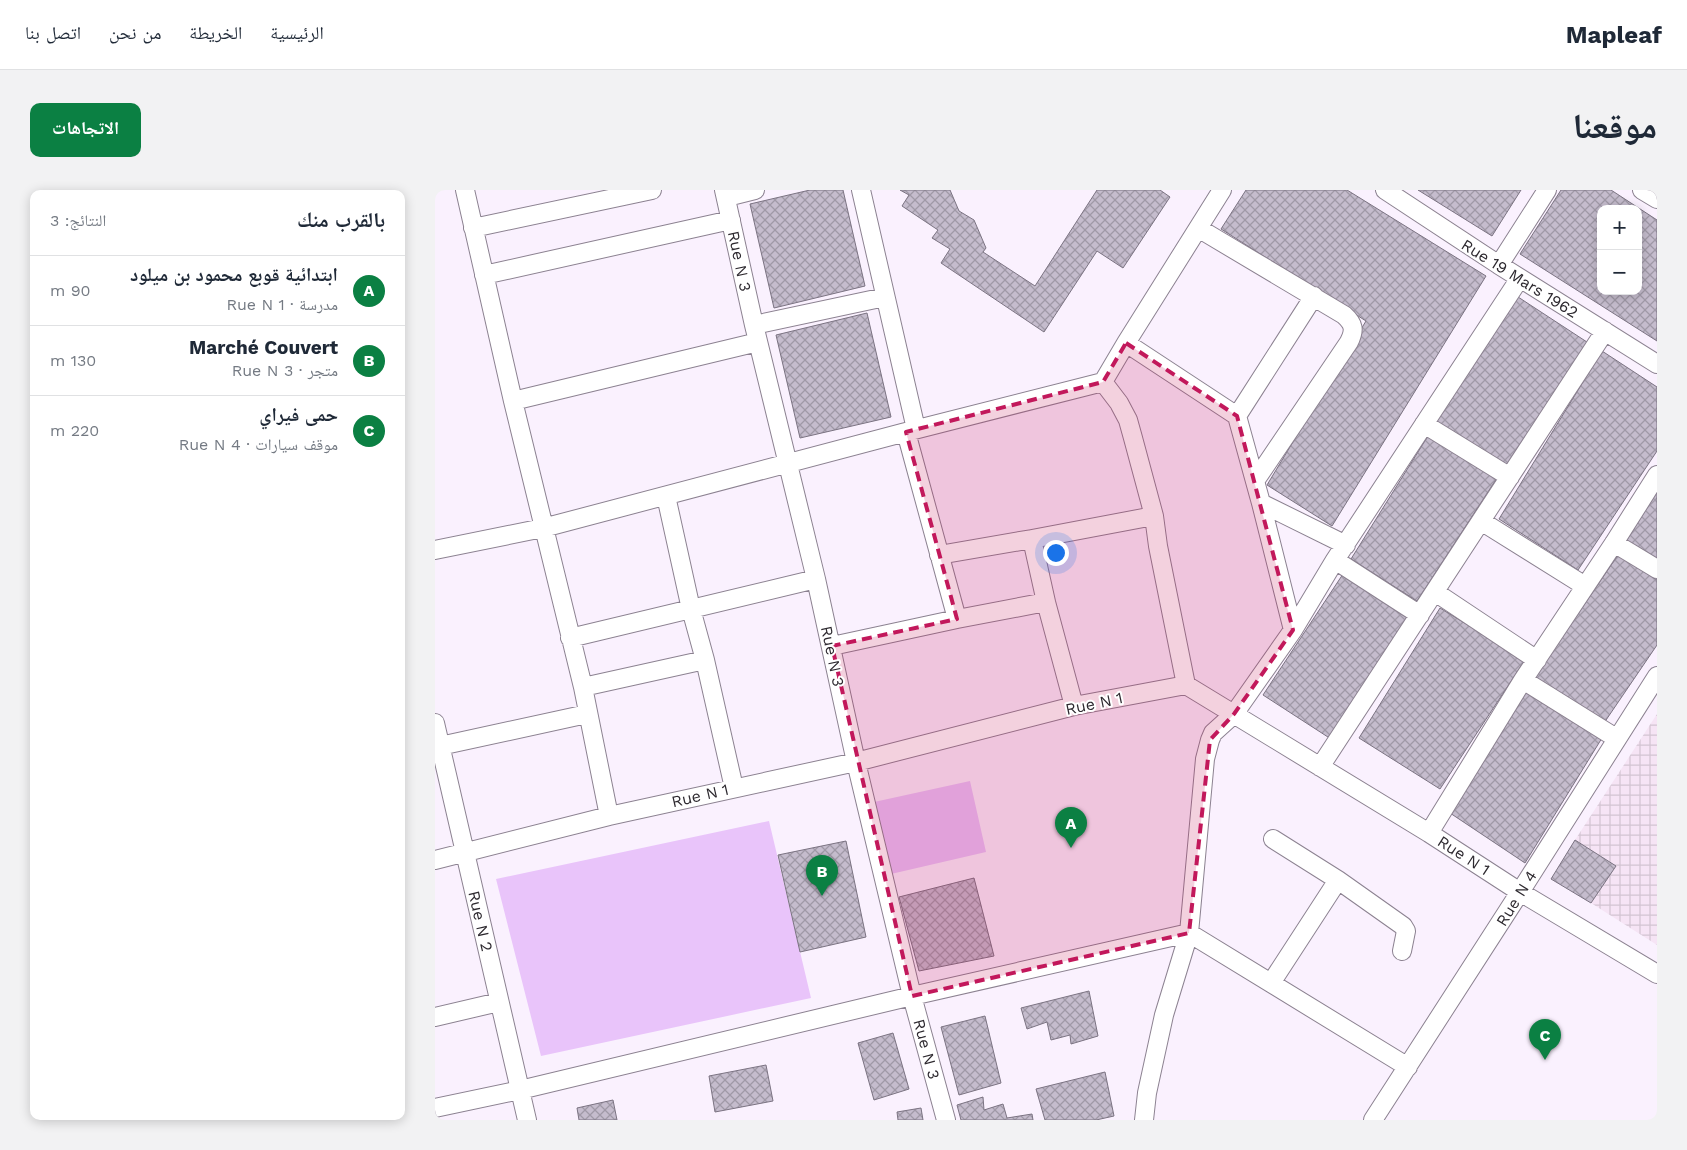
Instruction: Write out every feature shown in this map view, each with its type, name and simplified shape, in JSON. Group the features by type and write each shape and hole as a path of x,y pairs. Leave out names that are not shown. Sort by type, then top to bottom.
{"street":[{"path":"465,190 483,275 569,638 583,687 609,816"},
{"path":"473,228 652,190"},
{"path":"726,194 755,190"},
{"path":"861,190 911,430 939,555 957,619"},
{"path":"435,550 543,528 911,430 1103,382 1222,190"},
{"name":"Rue 19 Mars 1962","path":"1385,190 1499,265 1657,364"},
{"path":"1499,265 1547,190"},
{"path":"1643,190 1657,199"},
{"name":"Rue N 3","path":"726,194 756,334 832,646 856,762 912,996 947,1120"},
{"path":"483,275 731,220"},
{"path":"1197,228 1314,296 1352,322 1354,332 1349,342 1255,481"},
{"path":"1144,1120 1149,1084 1164,1015 1189,933 1205,759 1209,740 1213,733 1234,714 1293,630 1335,560 1346,546 1520,278"},
{"path":"1237,416 1314,296"},
{"path":"513,401 885,298"},
{"path":"1320,767 1605,331"},
{"path":"1126,343 1237,416 1293,630"},
{"path":"1103,382 1119,403 1128,420 1154,516 1158,546 1186,685"},
{"path":"1424,424 1510,477"},
{"path":"1429,833 1523,680 1614,543 1657,474"},
{"path":"666,496 734,788"},
{"path":"1261,503 1346,546"},
{"path":"939,555 1154,516"},
{"path":"1481,521 1585,586"},
{"path":"1032,539 1046,602 1074,706"},
{"path":"1614,543 1657,570"},
{"path":"1335,560 1420,615"},
{"path":"569,638 816,579"},
{"path":"1435,592 1537,660"},
{"path":"832,646 1046,602"},
{"path":"583,687 705,660"},
{"path":"1523,680 1617,738"},
{"name":"Rue N 4","path":"1373,1120 1617,738 1655,682"},
{"name":"Rue N 1","path":"435,860 465,854 609,816 856,762 1074,706 1186,685 1429,833 1520,892 1657,974"},
{"path":"440,746 587,714"},
{"name":"Rue N 2","path":"435,723 527,1120"},
{"path":"1273,839 1338,880 1403,926 1406,931 1402,951"},
{"path":"1271,982 1338,880"},
{"path":"438,1112 520,1090 912,996 1189,933 1408,1067"},
{"path":"435,1018 499,1002"}],"highlighted area":[{"path":"1126,343 1237,416 1293,630 1234,714 1210,740 1189,933 912,996 832,646 957,619 906,432 1103,382"}],"shaded area":[{"path":"1657,714 1657,945 1591,903 1616,866 1575,840"},
{"path":"970,781 986,852 891,874 874,802"},
{"path":"769,821 811,998 541,1056 496,879"}],"building":[{"path":"810,190 843,190 865,286 774,308 750,204"},
{"path":"900,190 950,190 959,211 974,220 986,248 983,252 1035,286 1097,190 1160,190 1170,197 1123,268 1097,251 1044,332 941,263 950,249 932,238 938,230 902,206 909,195"},
{"path":"1246,190 1347,190 1486,276 1332,526 1267,485 1366,321 1221,229"},
{"path":"1418,190 1521,190 1492,236"},
{"path":"1561,190 1611,190 1634,205 1597,205 1597,295 1642,295 1642,210 1657,220 1657,341 1520,254"},
{"path":"1515,295 1590,344 1509,468 1435,421"},
{"path":"867,313 891,417 800,438 776,335"},
{"path":"1602,351 1657,387 1657,451 1578,570 1499,519"},
{"path":"1428,436 1497,478 1417,601 1351,559"},
{"path":"1657,491 1657,563 1625,543"},
{"path":"1618,555 1657,580 1657,645 1604,723 1535,677"},
{"path":"1343,574 1410,615 1331,739 1263,695"},
{"path":"1440,608 1525,660 1440,789 1359,738"},
{"path":"1526,691 1602,738 1525,863 1450,813"},
{"path":"1575,840 1616,866 1591,903 1551,879"},
{"path":"846,841 866,937 800,952 778,855"},
{"path":"974,878 994,956 919,971 899,897"},
{"path":"1089,991 1098,1036 1071,1044 1070,1035 1051,1040 1047,1022 1027,1029 1021,1008"},
{"path":"985,1016 1001,1083 959,1095 941,1027"},
{"path":"893,1033 909,1089 874,1100 858,1043"},
{"path":"766,1065 773,1101 715,1112 709,1076"},
{"path":"1105,1072 1114,1116 1096,1120 1045,1120 1036,1089"},
{"path":"983,1097 984,1110 1003,1104 1007,1118 1032,1114 1033,1120 961,1120 957,1105"},
{"path":"613,1100 617,1120 579,1120 577,1108"},
{"path":"921,1108 923,1120 898,1120 897,1112"}],"place":[{"name":"ابتدائية قوبع محمود بن ميلود","path":"1071,848"},
{"name":"Marché Couvert","path":"822,896"},
{"name":"حمى فيراي","path":"1545,1060"}]}
